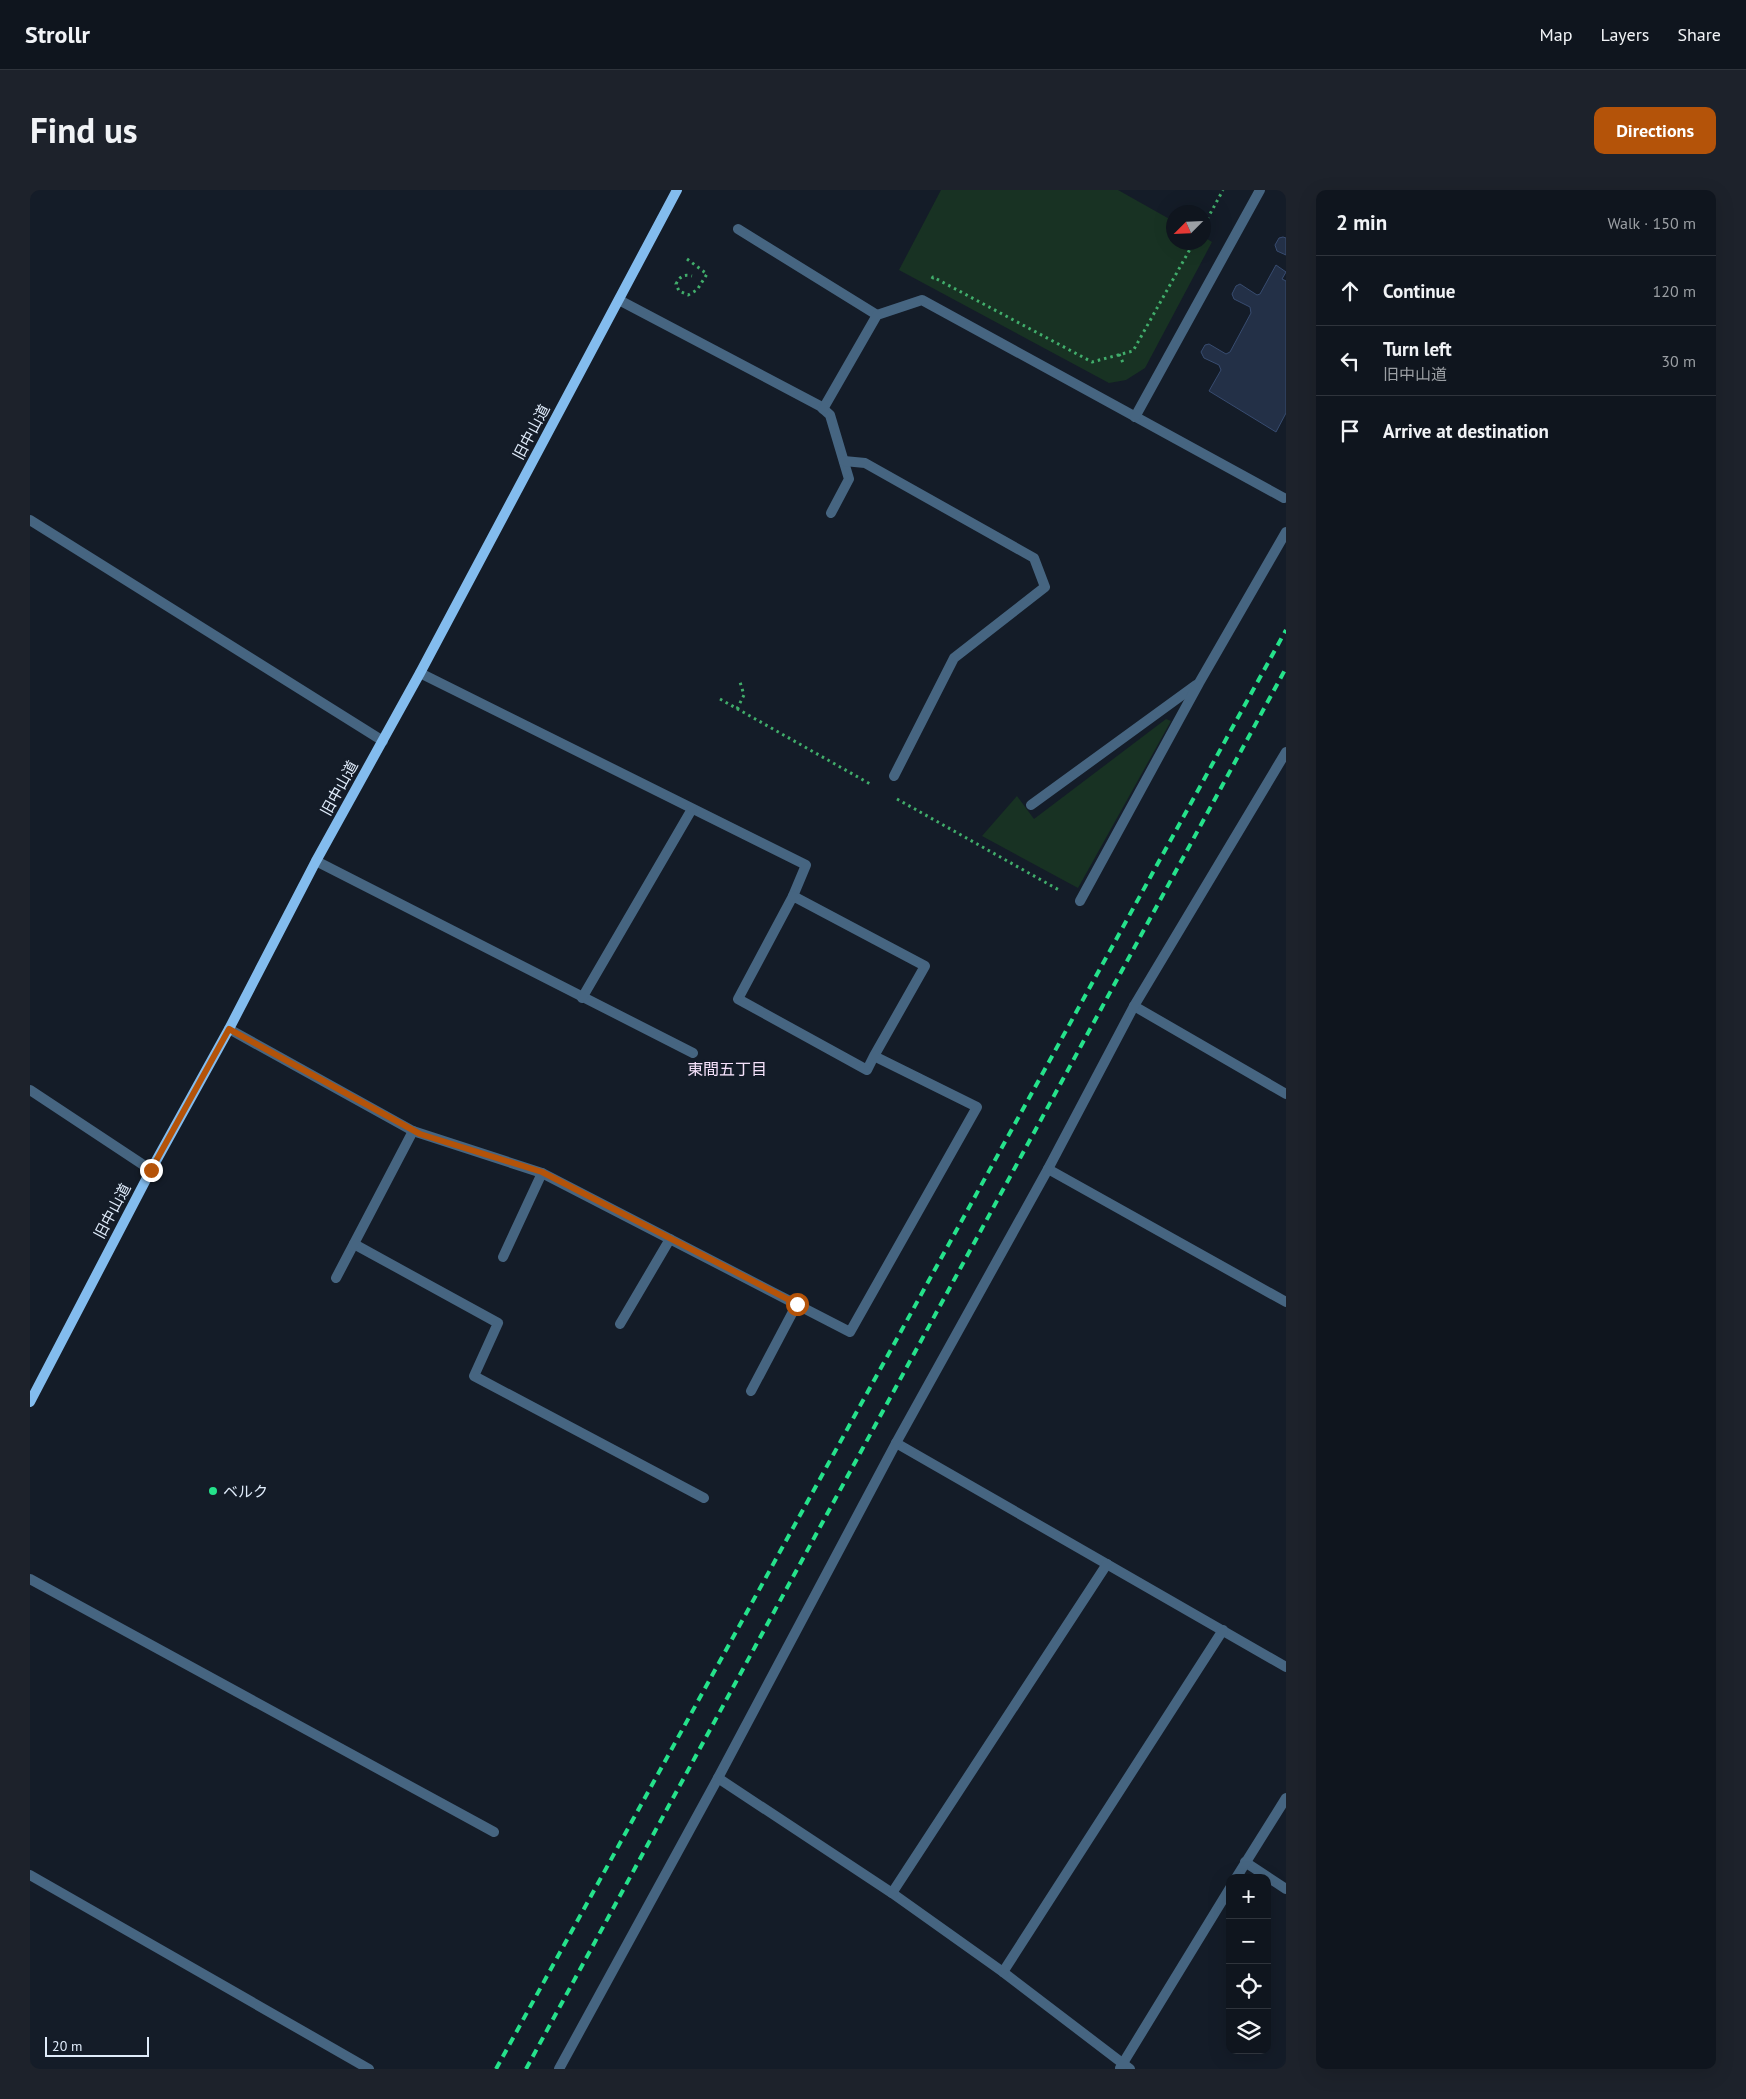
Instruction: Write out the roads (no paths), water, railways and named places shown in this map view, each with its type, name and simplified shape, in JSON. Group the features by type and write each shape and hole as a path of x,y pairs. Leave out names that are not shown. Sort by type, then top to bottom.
{"main road":[{"name":"旧中山道","path":"30,1402 151,1170 229,1029 316,861 420,673 678,190"}],"street":[{"path":"1135,417 1260,190"},
{"path":"738,229 877,315"},
{"path":"618,300 823,408 830,415 849,479 831,513"},
{"path":"823,408 877,315 922,300 1284,498"},
{"path":"844,461 865,463 1034,558 1045,587 954,658 894,776"},
{"path":"30,520 383,740"},
{"path":"1080,901 1199,683 1286,532"},
{"path":"420,673 806,865 793,896 738,999 867,1070 925,966 793,896"},
{"path":"1031,805 1199,683"},
{"path":"559,2069 718,1778 896,1443 1048,1169 1134,1006 1286,752"},
{"path":"582,998 692,809"},
{"path":"316,861 693,1053"},
{"path":"1134,1006 1286,1094"},
{"path":"229,1029 413,1131 542,1172 850,1332 977,1108 874,1056"},
{"path":"30,1090 151,1170"},
{"path":"336,1278 413,1131"},
{"path":"1048,1169 1286,1302"},
{"path":"503,1257 542,1172"},
{"path":"620,1324 670,1239"},
{"path":"354,1244 498,1324 474,1376 704,1498"},
{"path":"751,1391 797,1304"},
{"path":"896,1443 1286,1667"},
{"path":"892,1893 1107,1564"},
{"path":"30,1579 494,1832"},
{"path":"1004,1972 1222,1630"},
{"path":"718,1778 892,1893 1004,1972 1124,2067 1226,1895"},
{"path":"1238,1874 1286,1798"},
{"path":"1245,1862 1286,1889"},
{"path":"30,1875 369,2069"}],"railway":[{"path":"496,2069 1286,630"},
{"path":"526,2069 1286,668"}],"place":[{"name":"ベルク","path":"213,1491"}],"district":[{"name":"東間五丁目","path":"727,1069"}]}
